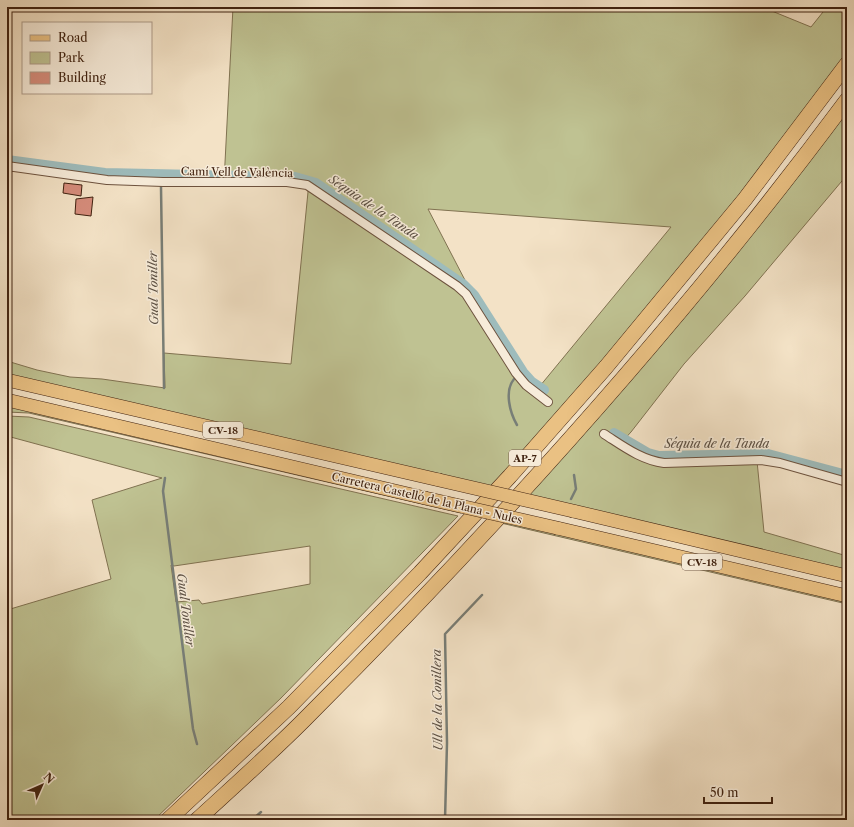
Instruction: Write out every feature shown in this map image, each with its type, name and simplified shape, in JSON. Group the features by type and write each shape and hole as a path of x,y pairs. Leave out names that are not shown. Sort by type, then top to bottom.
{"highway":[{"name":"AP-7","path":"168,820 289,707 420,573 510,476 606,367 740,205 847,64"},
{"name":"AP-7","path":"197,820 302,722 526,490 620,383 744,233 847,100"}],"main road":[{"name":"Carretera Castelló de la Plana - Nules","path":"7,380 847,576"},
{"name":"Carretera Castelló de la Plana - Nules","path":"7,400 847,596"}],"street":[{"name":"Camí Vell de València","path":"7,166 107,180 163,182 287,182 307,185 457,286 468,298 516,373 526,385 548,402"},
{"path":"604,434 633,453 651,461 664,463 761,460 780,463 847,482"}],"green space":[{"path":"233,7 762,7 811,27 827,7 847,7 847,56 825,86 658,297 492,487 7,376 7,361 37,370 70,377 102,379 165,388 164,353 291,364 308,192 307,185 224,182","holes":["428,209 671,227 535,392 516,374 466,295 467,284"]},
{"path":"847,109 847,175 745,296 684,364 620,444 651,462 757,461 764,532 847,556 847,571 526,495"},
{"path":"7,404 463,511 461,513 29,413 7,412"},
{"path":"7,416 29,417 458,516 281,698 154,820 7,820 7,610 111,579 92,500 162,478 7,436","holes":["310,546 310,584 202,604 199,600 176,602 171,565 174,566"]},
{"path":"504,521 847,601 847,604 501,523"}],"building":[{"path":"64,183 82,185 81,196 63,193"},
{"path":"93,197 91,216 75,214 76,199"}],"waterway":[{"name":"Séquia de la Tanda","path":"7,160 105,173 295,177 316,183 463,284 474,295 523,372 532,382 544,390"},
{"name":"Gual Toniller","path":"161,187 164,388"},
{"name":"Ull de la Conillera","path":"514,379 509,390 509,402 517,425"},
{"name":"Séquia de la Tanda","path":"614,433 648,453 659,456 768,454 847,475"},
{"name":"Ull de la Conillera","path":"571,499 576,489 574,475"},
{"name":"Gual Toniller","path":"165,478 163,491 193,729 197,744"},
{"name":"Ull de la Conillera","path":"445,820 447,743 445,634 482,595"},
{"name":"Gual Toniller","path":"252,820 261,812"}]}
